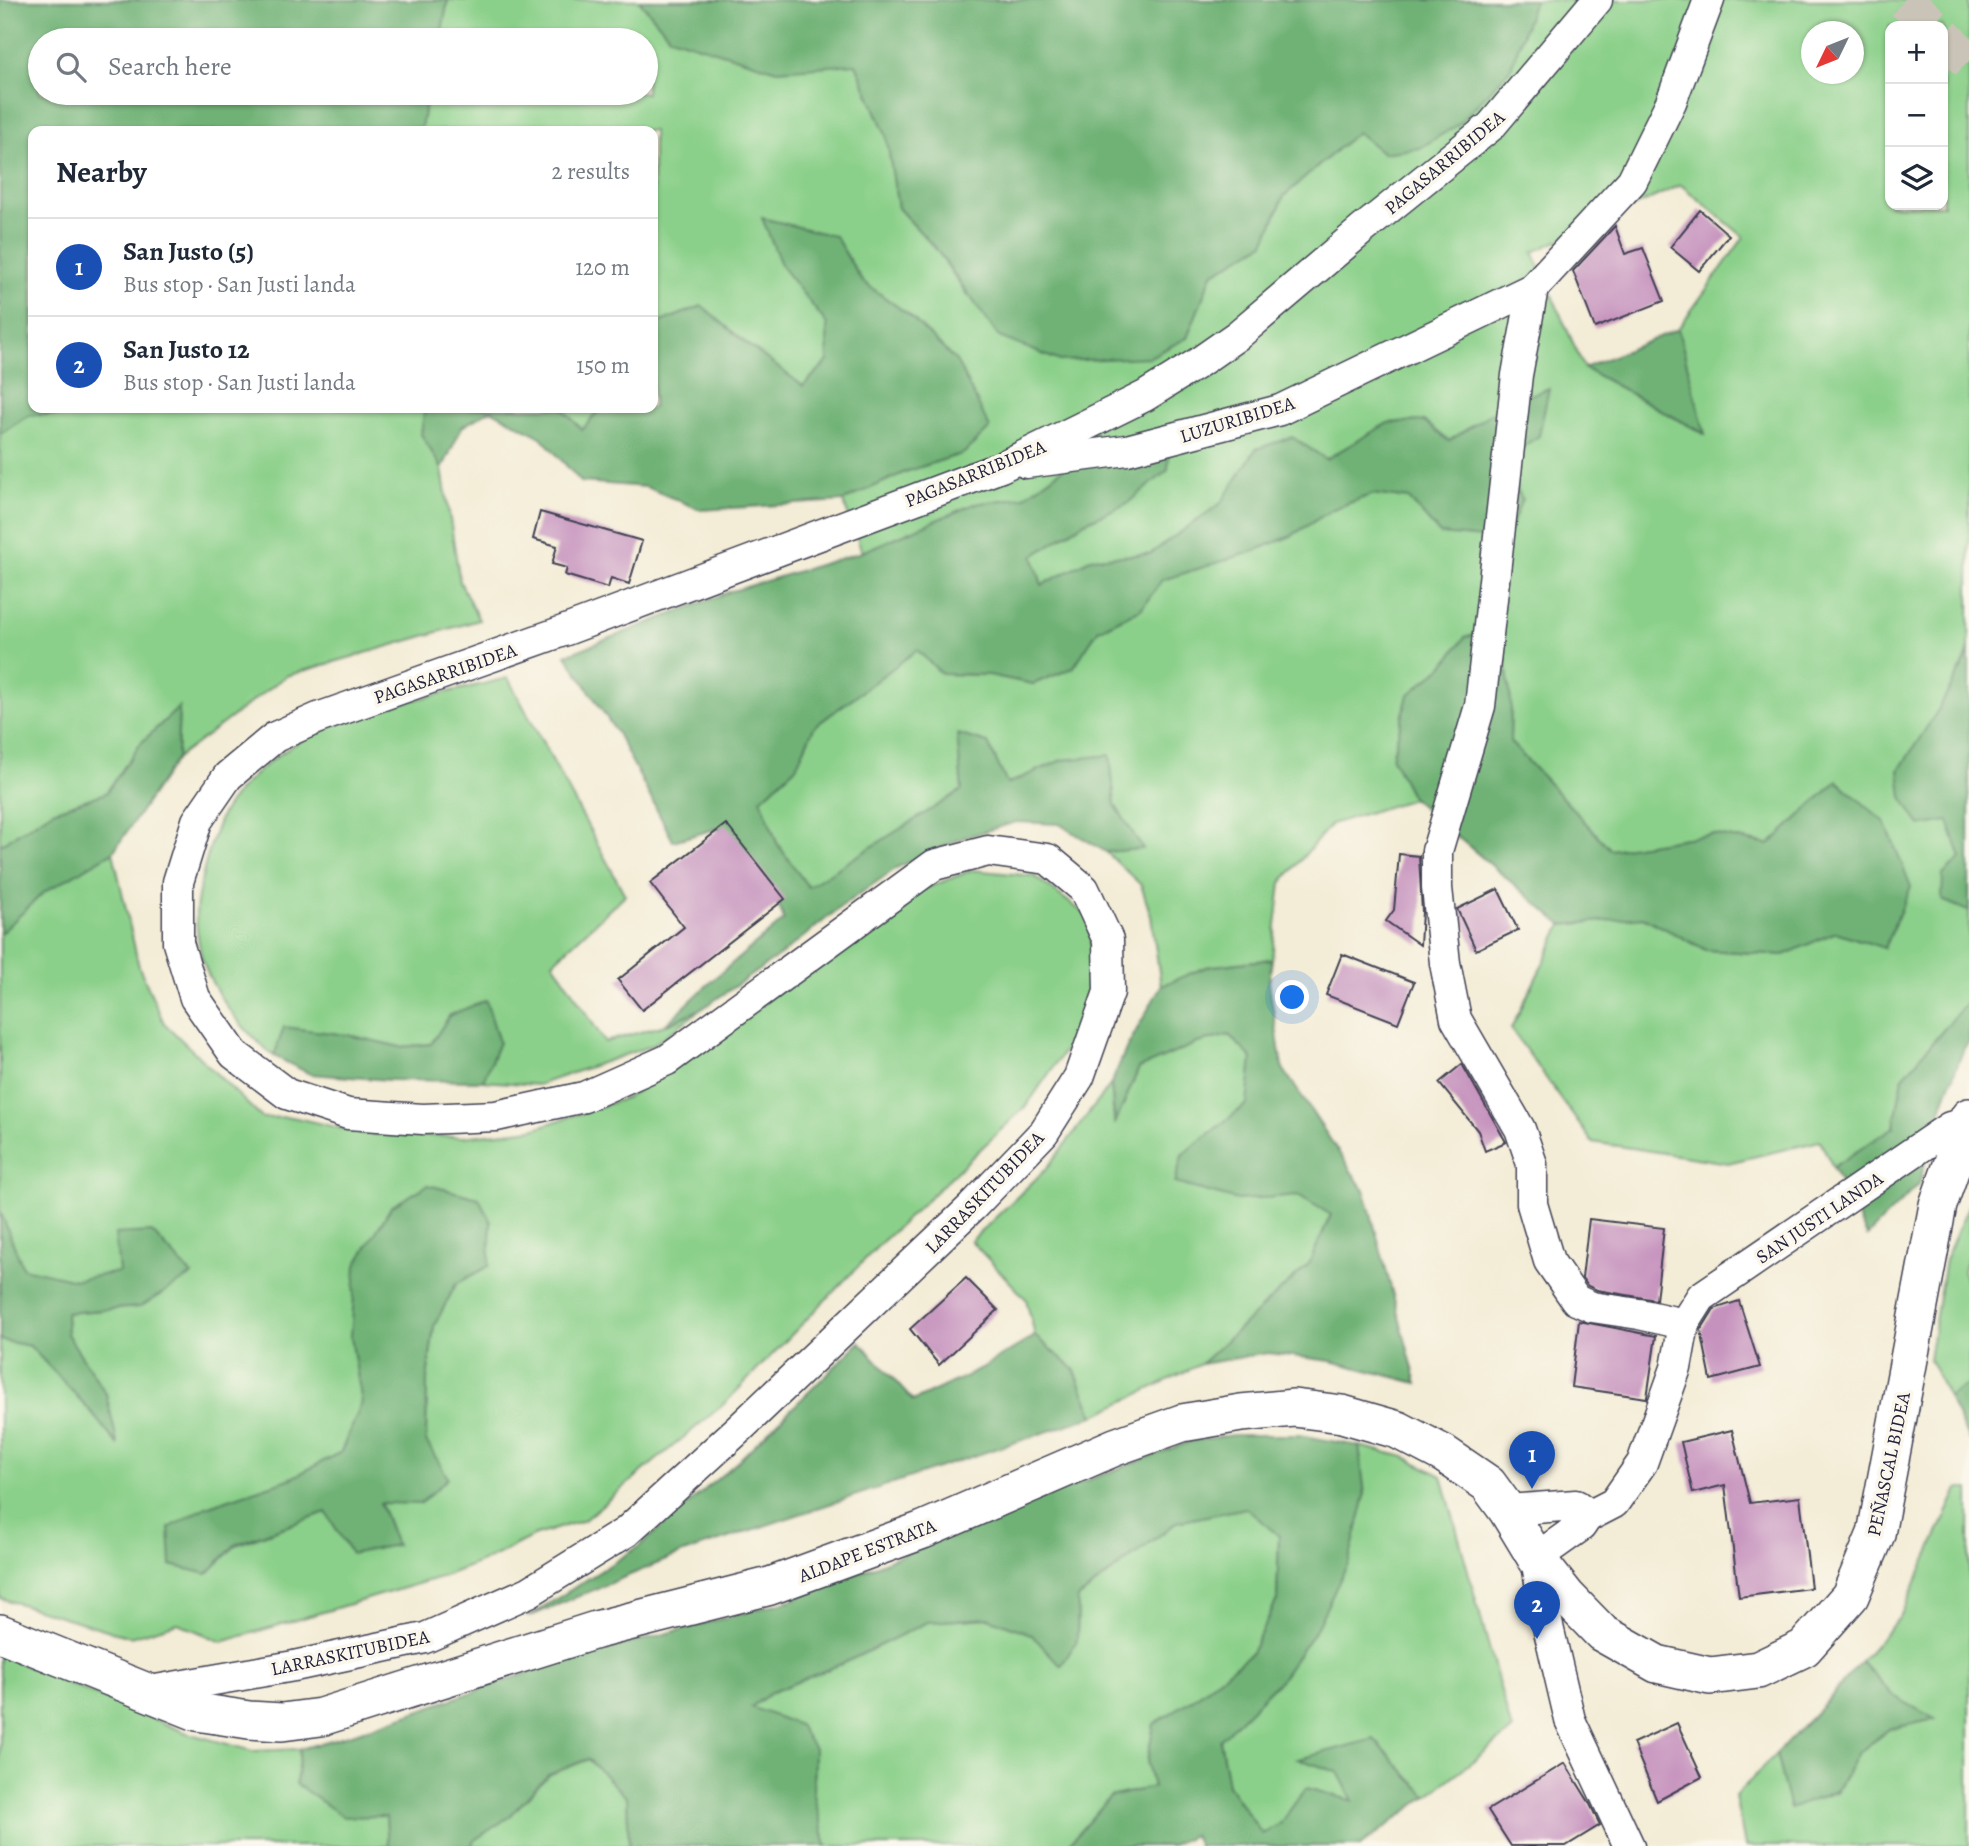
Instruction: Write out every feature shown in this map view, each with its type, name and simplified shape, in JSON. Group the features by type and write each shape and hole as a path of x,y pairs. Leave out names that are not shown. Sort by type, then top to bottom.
{"street":[{"name":"PAGASARRIBIDEA","path":"275,737 318,718 566,630 1001,467 1145,396 1237,335 1491,126 1597,0"},
{"name":"LUZURIBIDEA","path":"1001,467 1127,450 1280,410 1533,288 1632,181 1671,102 1709,0"},
{"path":"1533,288 1517,374 1480,706 1437,851 1437,888 1445,963 1456,1019 1520,1129 1531,1164 1532,1204 1549,1261 1576,1300 1592,1307 1684,1324"},
{"name":"LARRASKITUBIDEA","path":"144,1692 294,1666 425,1638 529,1592 626,1532 972,1208 1044,1132 1079,1077 1109,992 1108,940 1084,889 1048,859 988,851 934,865 667,1060 584,1097 496,1116 423,1119 348,1114 286,1094 234,1054 195,998 178,943 178,882 197,821 228,776 275,737"},
{"name":"SAN JUSTI LANDA","path":"1536,1558 1581,1526 1587,1517 1614,1503 1642,1463 1675,1368 1684,1324 1701,1297 1950,1127 1967,1121"},
{"name":"PEÑASCAL BIDEA","path":"1536,1558 1567,1597 1602,1633 1657,1664 1710,1676 1758,1670 1804,1648 1850,1597 1876,1534 1938,1205 1967,1121"},
{"name":"ALDAPE ESTRATA","path":"144,1692 197,1712 249,1720 282,1722 321,1717 596,1630 770,1586 923,1530 1115,1447 1182,1423 1241,1413 1294,1408 1342,1414 1398,1430 1444,1454 1488,1484 1536,1558"},
{"path":"1507,1510 1576,1505 1587,1517"},
{"path":"1536,1558 1546,1618 1570,1720 1629,1846"},
{"path":"0,1633 144,1692"}],"green space":[{"path":"0,0 448,0 442,28 28,28 28,105 425,105 421,126 28,126 28,413 125,413 29,415 0,434"},
{"path":"448,0 639,0 670,37 777,70 856,63 886,135 898,208 936,249 968,296 1187,338 1212,274 1264,243 1284,196 1357,132 1536,0 1969,0 1969,648 1948,695 1899,771 1948,821 1961,858 1943,875 1969,911 1969,1000 1903,1077 1894,1127 1833,1167 1820,1141 1728,1163 1592,1142 1511,1029 1562,925 1643,917 1706,950 1783,955 1836,932 1884,948 1837,781 1769,845 1712,834 1611,850 1510,742 1511,702 1465,637 1445,664 1408,696 1392,758 1413,799 1331,824 1281,883 1272,959 1206,967 1161,986 1151,916 1141,885 1106,852 1142,848 1115,805 1110,756 1062,760 1007,784 988,743 958,734 962,790 808,887 777,843 761,799 796,767 814,727 917,649 942,674 989,675 1033,684 1073,668 1098,630 1141,609 1162,580 1251,552 1291,536 1333,509 1373,494 1409,499 1440,534 1503,460 1505,404 1449,441 1423,421 1388,423 1326,459 1292,437 1256,449 1221,503 1150,554 1092,558 1042,586 1033,556 1085,522 1128,503 1064,468 1024,497 974,504 862,552 843,501 905,472 964,453 957,362 909,315 862,281 835,236 782,267 827,324 828,361 803,386 702,306 658,323 658,126 421,126 425,105 658,105 658,28 442,28","holes":["1681,185 1744,237 1678,329 1704,434 1584,368 1533,252"]},
{"path":"639,0 1536,0 1511,68 1459,124 1420,148 1383,153 1357,132 1284,196 1264,243 1212,274 1187,338 1150,357 1060,361 999,337 936,249 898,208 886,135 856,64 777,70 670,37"},
{"path":"762,218 835,236 862,281 909,315 957,362 990,428 964,453 905,472 843,501 701,510 646,487 581,482 541,437 497,413 567,413 582,430 597,413 658,413 658,323 702,306 803,386 828,361 827,324 782,267"},
{"path":"1678,329 1705,434 1584,368"},
{"path":"1549,388 1539,436 1503,460 1522,499 1506,540 1440,534 1409,499 1373,494 1333,509 1291,536 1251,552 1162,580 1141,609 1098,630 1073,668 1033,684 989,675 942,674 917,650 814,727 796,767 761,799 777,843 808,887 962,790 957,734 988,743 1007,784 1062,760 1110,755 1115,805 1143,849 1106,852 1059,824 1016,822 963,838 898,867 842,906 782,954 703,1008 665,1025 717,976 784,920 771,884 719,828 673,841 618,735 566,655 729,592 862,552 974,504 1024,497 1064,468 1169,453 1168,470 1128,503 1085,522 1033,556 1042,585 1092,558 1150,554 1221,503 1256,449 1292,437 1326,459 1388,423 1424,421 1449,441 1505,404"},
{"path":"424,413 421,434 442,469 460,582 479,620 286,676 177,758 179,708 141,743 106,793 53,811 0,845 0,434 29,415"},
{"path":"424,413 486,413 462,427 442,469 421,434"},
{"path":"567,413 597,413 582,430"},
{"path":"1502,630 1511,702 1510,742 1611,850 1712,834 1769,845 1837,781 1885,822 1911,887 1884,948 1836,932 1784,955 1706,950 1643,917 1562,925 1413,799 1392,758 1408,695 1445,664 1465,637"},
{"path":"1969,648 1968,911 1942,900 1943,875 1961,858 1948,821 1920,826 1902,797 1899,770 1938,710 1966,660"},
{"path":"508,678 625,895 553,962 605,1042 665,1025 703,1008 653,1045 538,1085 483,1081 499,1042 450,1015 431,1044 400,1047 348,1035 284,1028 274,1056 242,1026 224,1003 210,978 201,953 196,908 210,849 222,814 248,781 270,762 293,745 326,728 377,710"},
{"path":"179,707 177,758 113,852 43,893 0,934 0,845 53,811 106,793 141,743"},
{"path":"113,852 139,967 164,1023 262,1118 292,1117 366,1134 462,1137 533,1129 626,1098 694,1053 904,897 972,870 1034,876 1089,917 1092,971 1078,1031 1027,1105 880,1244 725,1403 584,1520 533,1536 490,1558 444,1576 222,1642 178,1623 130,1637 0,1598 0,1340 30,1346 117,1444 106,1394 67,1334 66,1313 140,1307 120,1272 75,1280 23,1268 0,1211 0,934 43,893","holes":["428,1185 479,1198 489,1265 456,1284 434,1326 427,1379 426,1441 380,1502 396,1545 326,1512 236,1545 207,1574 171,1565 206,1507 292,1478 341,1452 362,1403 351,1337 391,1207"]},
{"path":"1272,959 1269,982 1282,1067 1365,1192 1417,1383 1331,1361 1268,1353 1201,1364 1309,1264 1331,1215 1298,1195 1238,1200 1175,1183 1182,1155 1247,1104 1252,1058 1229,1035 1197,1043 1139,1068 1115,1124 1111,1084 1126,1049 1161,986 1206,967"},
{"path":"486,1000 499,1042 483,1081 390,1080 310,1074 274,1056 284,1027 348,1035 400,1047 431,1044 450,1015"},
{"path":"1969,1000 1969,1042 1964,1048 1943,1103 1919,1184 1867,1236 1833,1167 1894,1127 1903,1077"},
{"path":"1229,1035 1252,1058 1247,1104 1182,1155 1238,1200 1298,1195 1331,1214 1309,1264 1201,1364 1094,1416 1074,1369 1035,1336 1026,1299 971,1241 1047,1168 1111,1084 1114,1122 1139,1068 1197,1043"},
{"path":"428,1185 479,1198 491,1222 489,1266 456,1284 434,1326 427,1379 426,1441 448,1478 420,1504 380,1503 396,1545 351,1554 326,1512 236,1544 207,1574 171,1565 169,1528 206,1507 292,1478 341,1452 362,1403 351,1337 356,1265 391,1207"},
{"path":"1969,1204 1969,1253 1963,1271 1969,1295 1969,1384 1948,1397 1929,1359 1945,1260"},
{"path":"0,1211 23,1268 75,1280 119,1272 115,1234 152,1232 192,1275 140,1307 66,1313 67,1334 106,1394 118,1445 30,1346 0,1340"},
{"path":"1035,1336 1074,1369 1094,1416 683,1553 528,1617 638,1547 737,1462 860,1342 913,1401 975,1372"},
{"path":"1969,1384 1969,1440 1948,1397"},
{"path":"1234,1435 1299,1435 1359,1446 1365,1496 1349,1561 1316,1629 1281,1679 1220,1740 1228,1785 1262,1834 1280,1824 1306,1788 1353,1801 1338,1772 1298,1759 1374,1739 1427,1796 1360,1846 1198,1846 1193,1835 1170,1846 1067,1846 1110,1797 1153,1787 1147,1762 1154,1724 1197,1696 1251,1653 1277,1600 1279,1536 1246,1508 1177,1522 1078,1598 1077,1641 1061,1666 1031,1634 989,1618 927,1622 846,1662 772,1692 751,1707 799,1725 814,1749 813,1791 826,1846 629,1846 627,1798 588,1759 548,1775 510,1816 473,1841 472,1846 388,1846 386,1816 344,1817 296,1784 300,1749 355,1733 550,1665 791,1600 1056,1492 1191,1441"},
{"path":"1359,1446 1405,1457 1442,1476 1512,1731 1427,1796 1374,1739 1299,1759 1338,1772 1354,1801 1306,1788 1280,1824 1262,1834 1228,1785 1220,1740 1281,1679 1365,1496"},
{"path":"1958,1489 1969,1489 1969,1846 1745,1846 1735,1796 1776,1754 1790,1808 1836,1792 1858,1753 1889,1729 1934,1719 1892,1695 1861,1661 1900,1617"},
{"path":"1246,1508 1279,1535 1277,1600 1251,1653 1197,1696 1154,1724 1147,1762 1153,1787 1110,1797 1067,1846 826,1846 813,1791 814,1749 750,1708 772,1692 846,1662 927,1622 989,1618 1031,1634 1077,1641 1078,1598 1177,1522"},
{"path":"0,1655 187,1733 253,1751 300,1749 296,1784 344,1816 386,1815 388,1846 0,1846"},
{"path":"1861,1661 1892,1695 1935,1719 1889,1729 1858,1753 1836,1791 1790,1809 1776,1754 1823,1706"},
{"path":"589,1759 627,1798 629,1846 472,1846 473,1841 510,1816 548,1775"}],"building":[{"path":"1700,210 1729,235 1699,271 1670,247"},
{"path":"1615,226 1625,254 1643,248 1664,301 1595,328 1573,271"},
{"path":"540,512 642,541 629,584 611,578 608,588 565,575 567,568 552,564 557,546 533,539"},
{"path":"726,824 785,899 642,1010 618,980 684,927 650,883"},
{"path":"1399,854 1419,856 1422,912 1420,945 1386,921 1394,910"},
{"path":"1498,889 1518,930 1476,950 1457,909"},
{"path":"1342,954 1414,982 1398,1023 1326,995"},
{"path":"1462,1064 1506,1142 1485,1151 1478,1131 1439,1083"},
{"path":"1589,1219 1664,1228 1656,1300 1597,1290 1588,1286 1582,1278"},
{"path":"966,1278 998,1310 939,1365 910,1329"},
{"path":"1739,1301 1760,1367 1711,1380 1701,1330 1714,1309"},
{"path":"1579,1321 1656,1336 1647,1398 1571,1387"},
{"path":"1732,1430 1750,1503 1800,1497 1811,1588 1739,1597 1725,1485 1693,1493 1681,1442"},
{"path":"1677,1723 1702,1777 1657,1801 1633,1743"},
{"path":"1565,1763 1600,1825 1566,1846 1511,1846 1488,1810"}],"tunnel":[{"path":"1904,0 1927,21"},
{"path":"1948,41 1969,61"}],"place":[{"name":"San Justo (5)","path":"1532,1489"},
{"name":"San Justo 12","path":"1537,1639"}]}
